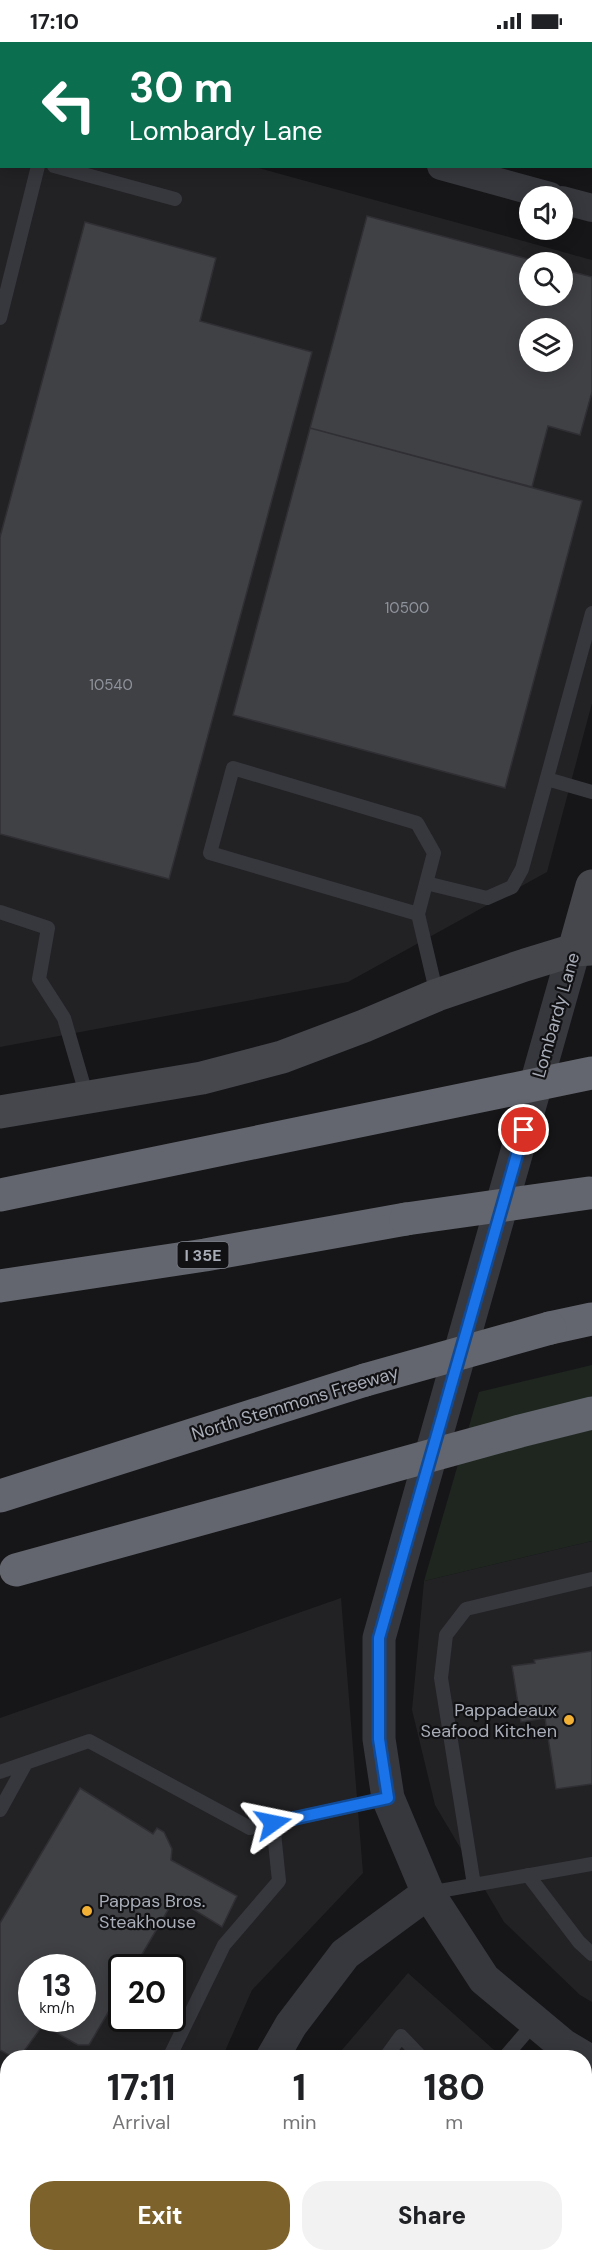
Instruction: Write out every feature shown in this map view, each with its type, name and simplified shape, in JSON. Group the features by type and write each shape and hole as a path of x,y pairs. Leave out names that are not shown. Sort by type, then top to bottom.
{"highway":[{"path":"0,1195 592,1073"},
{"name":"I 35E","path":"0,1286 205,1255 406,1219 591,1193"},
{"name":"North Stemmons Freeway","path":"0,1497 365,1380 550,1328 592,1319"},
{"path":"0,1575 592,1413"}],"main road":[{"name":"Lombardy Lane","path":"583,949 592,886"},
{"path":"0,1112 202,1078 282,1057 437,995 583,949"}],"street":[{"path":"448,168 519,187"},
{"path":"573,203 592,208"},
{"name":"Lombardy Lane","path":"571,2050 484,1979 428,1893 388,1798 379,1739 379,1638 583,949"},
{"path":"277,2050 291,2025 345,1954 428,1893"}],"lane":[{"path":"0,318 38,168"},
{"path":"61,168 175,199"},
{"path":"426,883 487,898 512,886 522,869 592,613"},
{"path":"418,914 210,852 233,768 417,823 434,853 418,914 437,995"},
{"path":"547,779 592,792"},
{"path":"0,912 48,928 39,979 64,1018 87,1097"},
{"path":"474,1885 441,1678 446,1635 466,1609 592,1579"},
{"path":"0,1772 89,1741 250,1828 388,1798"},
{"path":"0,1810 26,1763"},
{"path":"173,2050 224,1945 279,1881 273,1823"},
{"path":"428,1893 592,1864"},
{"path":"528,1875 585,1941 592,1954"},
{"path":"511,2050 535,2022"},
{"path":"390,2050 401,2036 414,2050"}],"shaded area":[{"path":"0,168 259,168 563,252 519,252 519,306 573,306 573,255 592,260 592,703 547,872 348,982 0,1047"},
{"path":"592,1365 592,1541 424,1581 479,1392"},
{"path":"592,1541 592,2002 580,1995 504,1922 435,1805 412,1710 424,1581"},
{"path":"341,1598 363,1873 252,1990 226,2050 0,2050 0,1718"},
{"path":"408,1973 494,2050 342,2050"}],"building":[{"path":"367,216 519,257 519,306 573,306 573,272 592,277 592,392 580,435 548,426 532,487 310,428"},
{"path":"85,222 216,258 200,321 312,352 169,879 0,834 0,537"},
{"path":"310,428 582,501 505,788 233,715"},
{"name":"Pappadeaux Seafood Kitchen","path":"592,1651 592,1784 556,1789 545,1718 521,1722 512,1666 535,1663 534,1660"},
{"name":"Pappas Bros. Steakhouse","path":"80,1788 153,1834 157,1828 164,1832 172,1849 171,1860 237,1896 222,1927 175,1898 142,1954 108,1954 108,2013 89,2045 78,2045 55,2032 96,2032 96,1954 18,1954 18,2032 38,2032 25,2050 0,2050 0,1923"}],"place":[{"name":"Pappadeaux Seafood Kitchen","path":"569,1720"},
{"name":"Pappas Bros. Steakhouse","path":"87,1911"}],"route":[{"path":"273,1823 388,1798 379,1739 379,1638 524,1130"}]}
